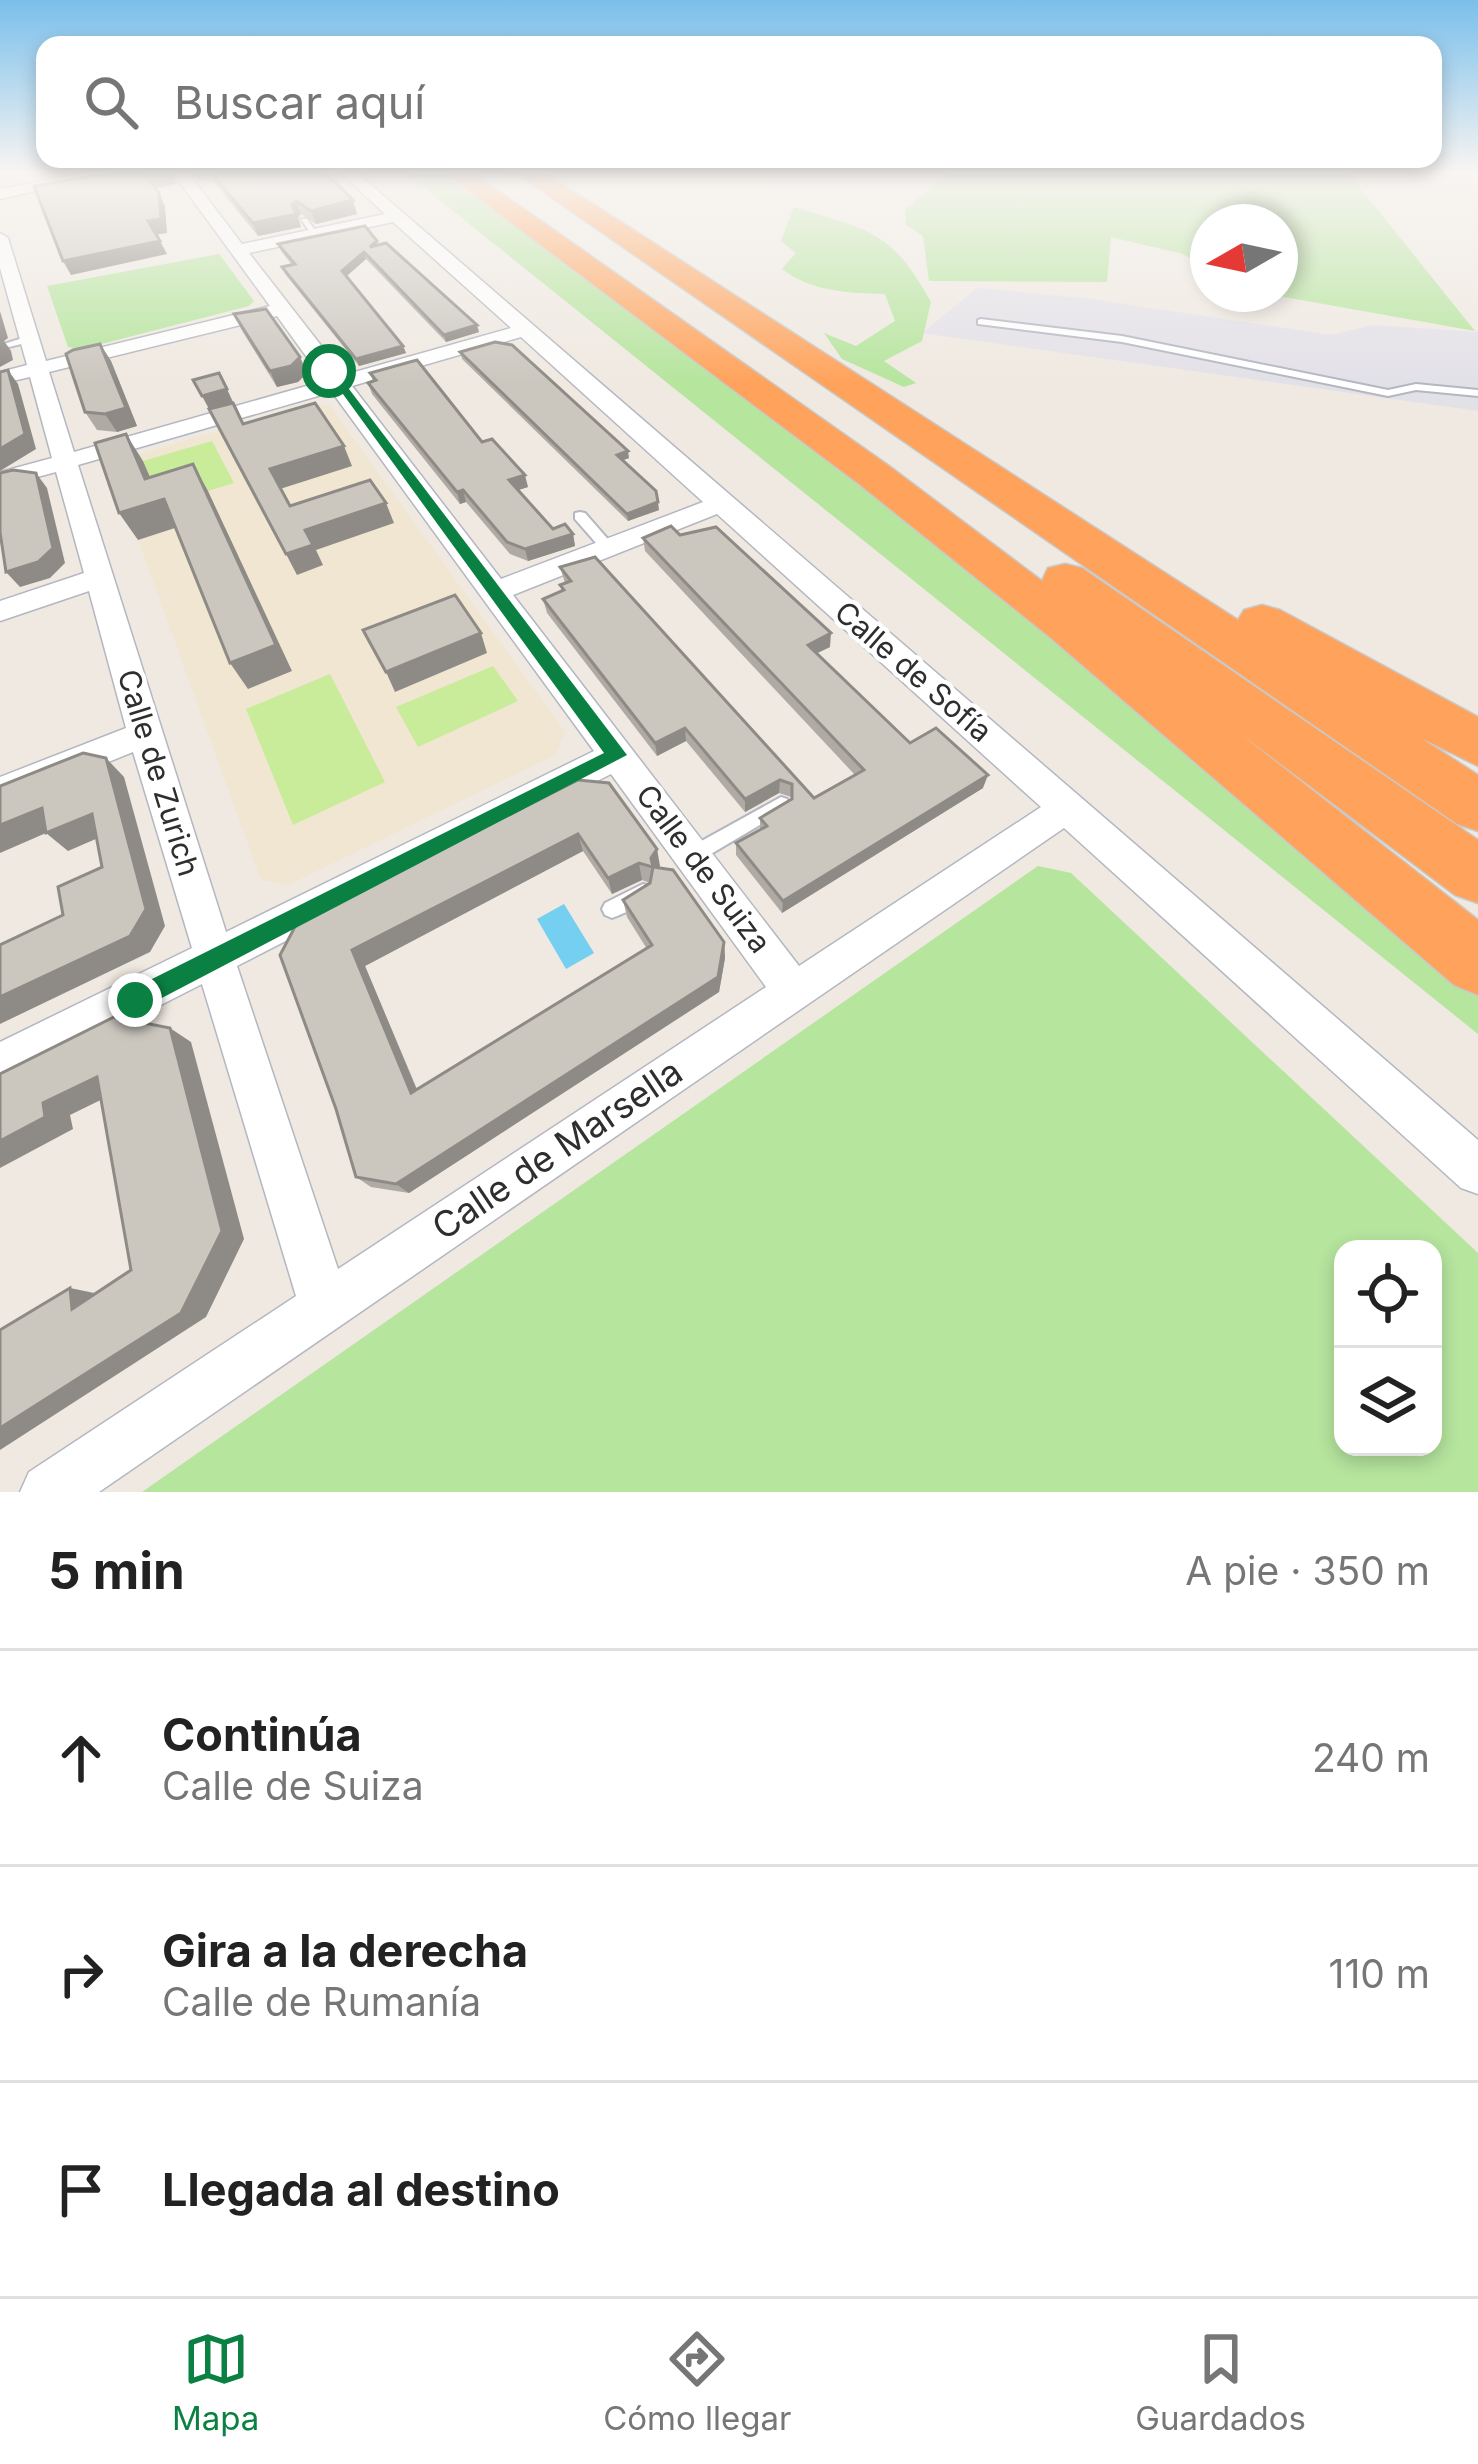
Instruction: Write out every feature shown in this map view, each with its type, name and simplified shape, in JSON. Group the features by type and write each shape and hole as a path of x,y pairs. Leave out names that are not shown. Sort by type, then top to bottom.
{"highway":[{"path":"579,243 1069,626 1478,962"},
{"path":"587,243 1478,875"},
{"path":"609,243 1478,744"},
{"path":"760,326 1478,806"}],"street":[{"name":"Calle de Zurich","path":"1,243 8,300 65,461 144,734 324,1305"},
{"name":"Calle de Suiza","path":"232,243 617,755 688,862 793,990"},
{"path":"237,250 260,243"},
{"name":"Calle de Sofía","path":"427,243 1478,1171"},
{"path":"0,378 25,351 282,309"},
{"path":"0,480 526,330"},
{"path":"495,592 722,503"},
{"path":"0,611 99,578"},
{"path":"0,792 144,734"},
{"path":"0,1065 617,755"},
{"name":"Calle de Marsella","path":"49,1492 1067,808"}],"lane":[{"path":"981,322 1122,339 1388,393 1416,387 1478,393"},
{"path":"580,516 608,548"},
{"path":"688,862 781,804"},
{"path":"612,909 644,892"}],"shaded area":[{"path":"977,288 1084,298 1331,335 1373,325 1478,332 1478,411 922,333"},
{"path":"313,403 330,406 565,732 555,755 288,885 261,880 113,470 125,458"}],"green space":[{"path":"493,243 539,243 929,538 1478,990 1478,1034"},
{"path":"783,243 885,243 903,260 931,302 922,341 884,361 916,383 904,387 842,359 824,333 856,346 895,321 885,294 844,292 794,277 782,269 796,253"},
{"path":"924,243 1110,243 1107,282 929,281"},
{"path":"1135,243 1190,243 1190,258 1183,254"},
{"path":"1298,243 1404,243 1475,331 1298,300"},
{"path":"219,254 254,301 249,306 82,349 68,347 47,286"},
{"path":"212,441 234,483 162,505 143,461"},
{"path":"493,666 518,701 418,747 396,707"},
{"path":"330,674 385,782 293,825 246,709"},
{"path":"1038,866 1071,873 1478,1253 1478,1492 142,1492"}],"water":[{"path":"564,904 594,953 566,969 537,919"}],"building":[{"path":"56,243 152,243 63,261"},
{"path":"375,243 370,247 386,243 477,325 444,335 364,252 342,271 403,346 356,359 282,267 295,264 278,244"},
{"path":"266,309 300,357 291,366 270,371 234,314"},
{"path":"495,342 512,345 628,451 617,455 656,491 658,502 627,514 460,352"},
{"path":"100,344 126,408 105,414 85,412 66,354"},
{"path":"417,360 482,442 492,439 525,475 509,480 553,529 565,524 573,534 525,549 507,542 463,490 457,492 368,383 376,380 370,373"},
{"path":"8,370 25,434 0,449 0,372"},
{"path":"219,373 227,389 202,396 193,380"},
{"path":"233,403 243,424 315,403 344,446 270,469 290,506 370,480 386,503 305,530 313,545 286,554 209,409"},
{"path":"126,434 145,479 193,464 276,645 230,663 164,499 119,513 95,443"},
{"path":"0,473 36,473 53,548 38,562 6,572"},
{"path":"671,526 680,535 716,527 831,633 808,645 910,743 936,728 988,775 783,901 736,843 767,826 760,818 792,799 792,784 780,780 745,799 685,728 655,743 543,599 564,590 560,585 571,581 560,567 595,557 814,798 864,770 643,538"},
{"path":"455,595 481,633 386,672 363,630"},
{"path":"83,753 106,758 146,909 130,936 0,997 0,945 63,915 58,887 102,867 92,814 46,833 42,808 0,825 0,786"},
{"path":"578,780 609,783 657,849 651,858 653,867 673,870 724,942 718,977 396,1184 356,1177 280,955 298,921","holes":["578,834 608,878 639,863 653,867 650,883 623,900 652,945 411,1093 352,950"]},
{"path":"114,1017 170,1028 222,1231 181,1313 0,1428 0,1330 70,1288 72,1309 131,1270 97,1077 43,1103 45,1117 0,1141 0,1074"}],"route":[{"path":"135,1000 617,755 329,371"}]}
